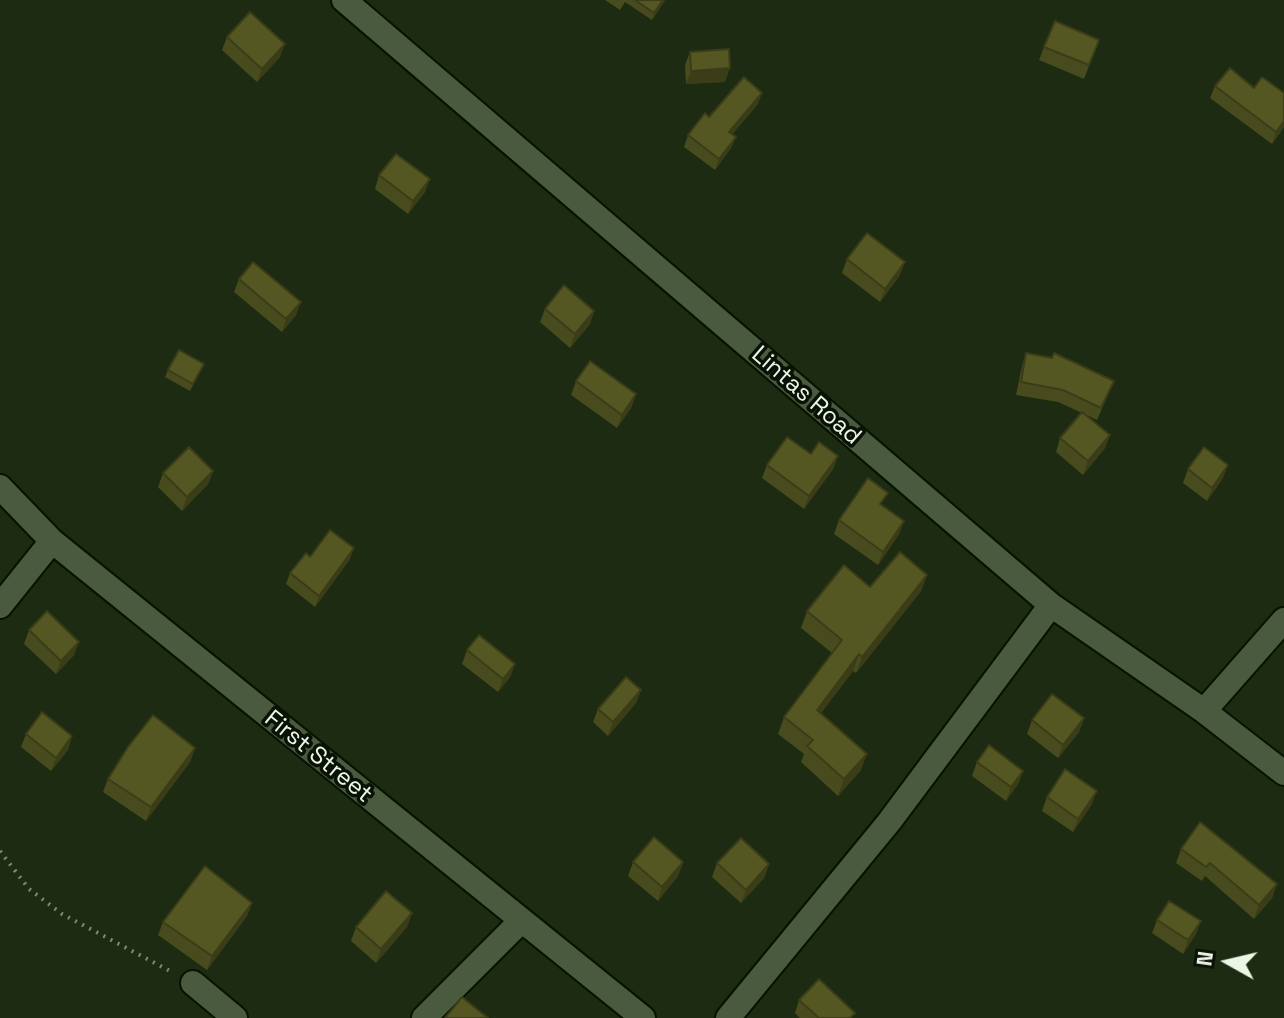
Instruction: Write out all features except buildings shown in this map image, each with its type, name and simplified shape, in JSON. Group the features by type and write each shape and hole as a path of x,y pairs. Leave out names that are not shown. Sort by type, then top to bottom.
{"street":[{"name":"Lintas Road","path":"344,0 1051,605 1204,711 1284,773"},
{"name":"First Street","path":"0,487 52,541 643,1018"},
{"path":"0,606 52,541"},
{"path":"728,1018 889,822 1051,605"},
{"path":"1204,711 1284,620"},
{"path":"424,1018 521,921"},
{"path":"193,983 235,1018"}],"path":[{"path":"0,851 29,889 62,914 193,983"}]}
